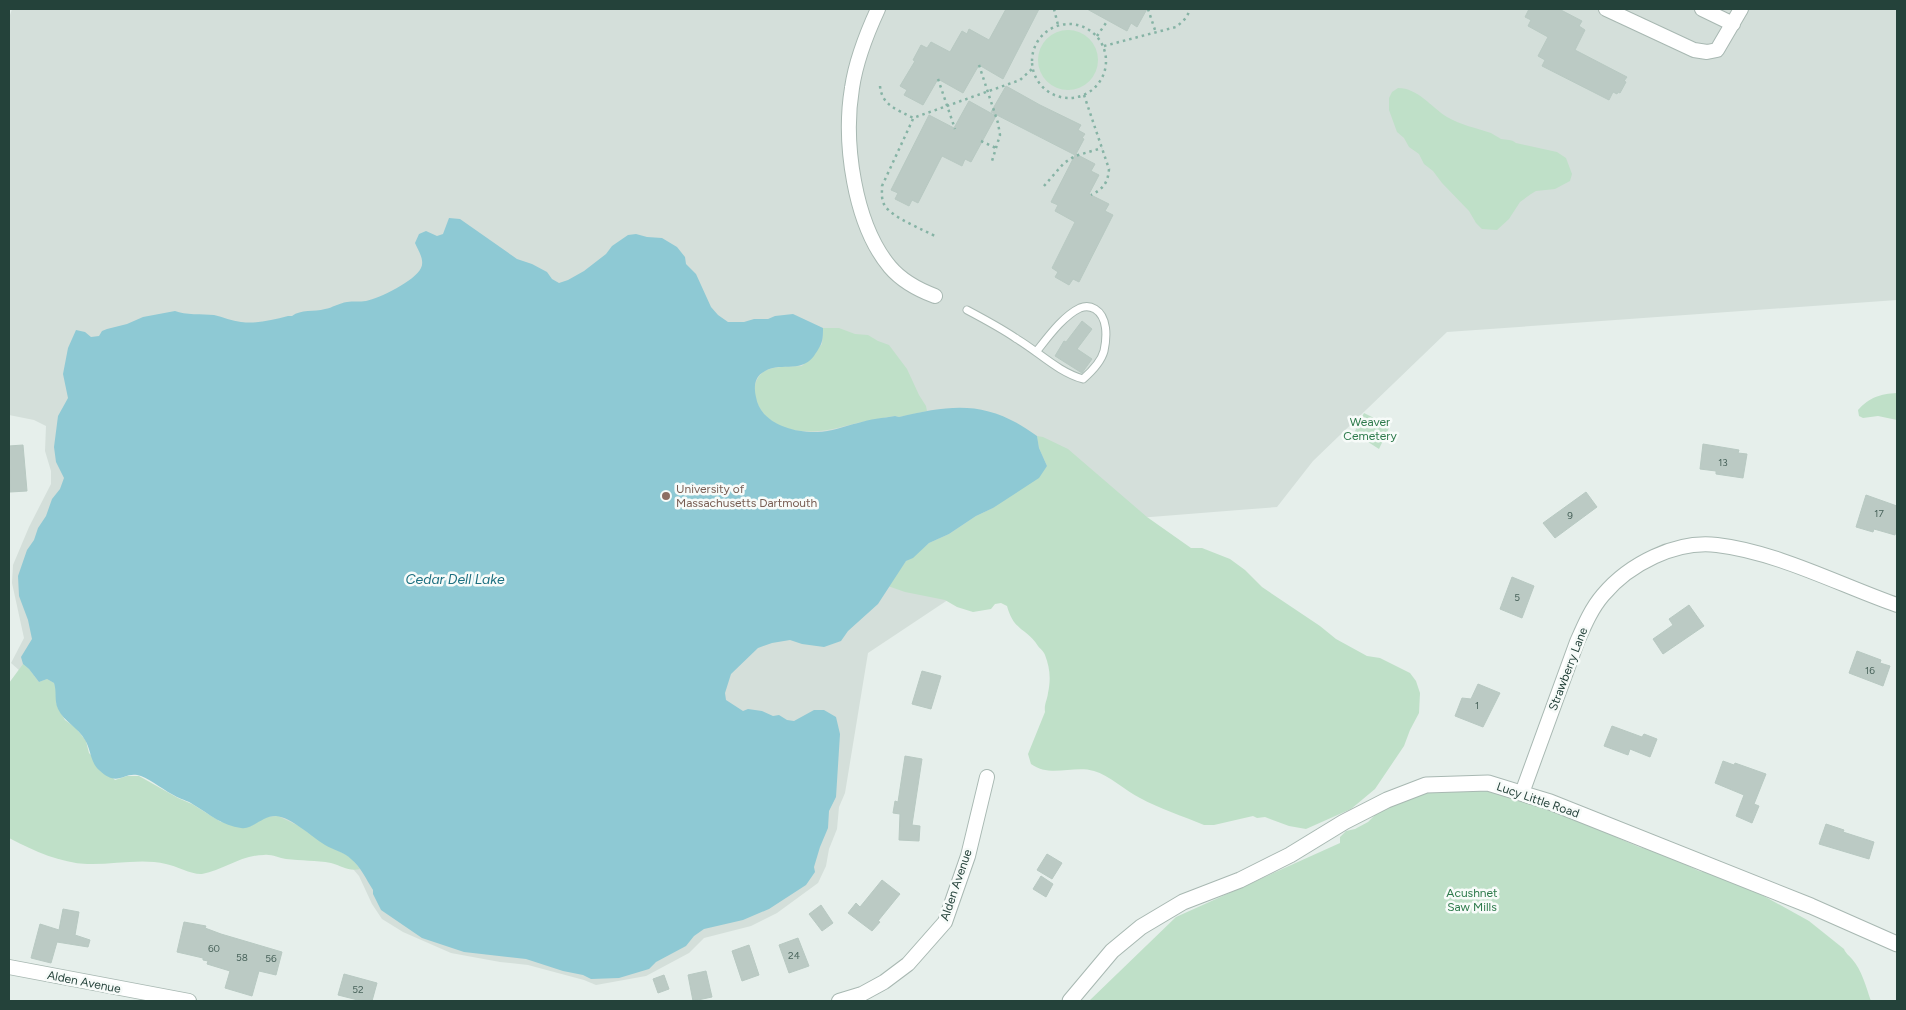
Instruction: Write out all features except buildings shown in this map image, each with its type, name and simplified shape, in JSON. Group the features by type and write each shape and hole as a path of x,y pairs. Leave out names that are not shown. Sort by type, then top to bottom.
{"street":[{"path":"878,9 864,39 852,89 850,143 855,189 876,245 891,268 907,281 935,296"},
{"path":"1606,9 1694,50 1707,52 1717,50 1741,9"},
{"path":"1702,9 1733,24"},
{"name":"Strawberry Lane","path":"1522,794 1577,642 1588,617 1603,595 1643,562 1668,551 1691,546 1715,545 1739,549 1779,560 1897,605"},
{"name":"Alden Avenue","path":"839,1001 862,994 884,982 908,964 946,922 968,856 987,777"},
{"name":"Lucy Little Road","path":"1070,1001 1112,951 1141,927 1183,902 1240,880 1290,856 1344,822 1387,800 1426,785 1488,783 1559,805 1802,902 1897,944"},
{"name":"Alden Avenue","path":"9,967 189,1001"}],"lane":[{"path":"967,310 991,323 1070,376 1083,379 1090,373 1104,352 1105,322 1101,313 1092,307 1082,307 1070,314 1036,352"}],"path":[{"path":"1054,9 1058,24"},
{"path":"1148,9 1156,34"},
{"path":"1104,46 1156,34 1176,27 1184,21 1189,13 1189,9"},
{"path":"1097,36 1108,20"},
{"path":"1058,24 1076,24 1085,27 1097,36 1104,46 1106,62 1102,78 1091,91 1073,98 1052,94 1043,88 1036,79 1031,59 1042,34 1058,24"},
{"path":"978,65 998,123 1000,135 992,161"},
{"path":"937,237 889,212 883,204 882,186 913,118 1020,80 1032,69"},
{"path":"938,79 955,129"},
{"path":"880,86 881,96 889,105 913,118"},
{"path":"1084,95 1109,169 1108,178 1104,186 1091,195"},
{"path":"981,141 996,148"},
{"path":"1044,186 1064,163 1076,156 1102,148"}],"shaded area":[{"name":"University of Massachusetts Dartmouth","path":"12,9 1897,9 1897,300 1447,332 1313,461 1277,507 1062,524 868,653 845,793 839,807 837,829 829,849 826,866 818,883 777,913 751,926 704,938 689,953 646,976 596,985 528,965 451,953 403,932 382,919 372,904 359,876 348,863 28,678 11,663 24,638 12,583 13,565 29,527 51,484 51,471 45,451 46,426 34,420 9,415 9,18"}],"green space":[{"path":"1062,30 1074,30 1085,35 1093,43 1098,54 1096,72 1085,85 1074,90 1062,90 1051,85 1043,77 1038,66 1038,54 1043,43 1051,35"},
{"path":"1398,88 1412,91 1447,117 1458,122 1491,133 1501,139 1557,152 1566,158 1572,174 1570,181 1555,189 1536,191 1531,194 1520,202 1509,219 1497,230 1482,229 1469,211 1433,171 1424,164 1419,154 1409,147 1404,138 1397,132 1389,110 1389,98 1392,92"},
{"path":"823,328 839,328 855,334 868,335 889,345 907,369 927,411 818,431 793,430 780,426 768,418 760,408 755,396 757,379 761,374 770,369 802,366 822,344"},
{"path":"1897,393 1897,420 1878,416 1863,418 1859,416 1858,410 1871,399 1880,395"},
{"name":"Weaver Cemetery","path":"1364,413 1390,426 1379,449 1354,433"},
{"path":"1037,436 1068,449 1147,517 1191,548 1202,548 1230,559 1245,570 1262,587 1336,639 1367,656 1380,658 1410,673 1416,681 1420,693 1419,713 1404,746 1375,789 1351,809 1306,829 1289,826 1265,817 1257,818 1253,816 1214,825 1204,825 1148,802 1100,773 1078,769 1046,770 1031,764 1028,754 1045,712 1050,683 1049,669 1043,652 1034,640 1013,621 1007,606 1001,603 995,604 991,609 973,612 957,607 945,600 905,592 888,586 906,561 929,543 949,534 976,516 993,508 1047,466 1039,448"},
{"path":"23,664 39,682 47,679 54,683 57,692 56,701 58,708 65,720 76,728 86,741 89,753 115,780 127,776 139,776 192,804 221,822 251,826 265,817 278,816 299,826 326,845 345,854 360,869 352,870 320,861 286,859 267,855 248,857 210,872 198,874 156,862 77,863 38,852 9,838 9,683"},
{"name":"Acushnet Saw Mills","path":"1455,784 1516,796 1548,810 1584,820 1639,847 1662,853 1699,871 1714,874 1753,890 1809,921 1844,949 1858,968 1871,1001 1089,1001 1176,917 1340,843 1340,837 1346,831 1355,829 1368,822 1379,811 1404,794"}],"water":[{"name":"Cedar Dell Lake","path":"449,218 460,219 517,259 547,272 552,279 559,283 584,271 606,254 612,246 628,235 636,234 662,238 677,247 685,257 686,264 696,274 711,307 728,322 744,322 793,314 823,328 820,346 808,362 802,365 769,369 759,375 756,381 755,391 759,406 764,414 779,425 798,431 822,432 876,419 899,417 937,409 970,408 1002,416 1037,436 1039,448 1047,466 1039,478 949,534 929,543 913,558 906,561 878,604 848,631 841,641 824,647 790,640 772,643 758,648 731,674 725,693 726,700 743,711 748,709 762,711 794,721 814,710 824,710 836,717 840,734 836,797 829,811 828,828 814,867 815,872 806,885 769,909 743,920 704,929 694,936 686,946 656,962 649,969 619,978 591,979 526,959 464,952 422,938 381,910 373,890 355,862 325,845 288,820 276,816 266,818 249,827 234,827 216,819 190,802 172,795 141,776 130,775 116,779 111,778 96,767 82,735 64,718 58,709 54,683 47,679 39,682 23,664 21,657 32,639 28,620 19,596 18,576 27,550 34,540 52,499 60,489 64,478 56,462 54,447 58,416 68,398 63,374 68,348 76,330 85,332 91,337 99,336 102,331 143,317 175,311 189,314 214,315 241,322 259,322 321,310 344,303 372,299 397,288 417,273 422,265 421,255 415,243 419,234 426,231 437,236 443,234"}],"place":[{"name":"University of Massachusetts Dartmouth","path":"666,496"}]}
